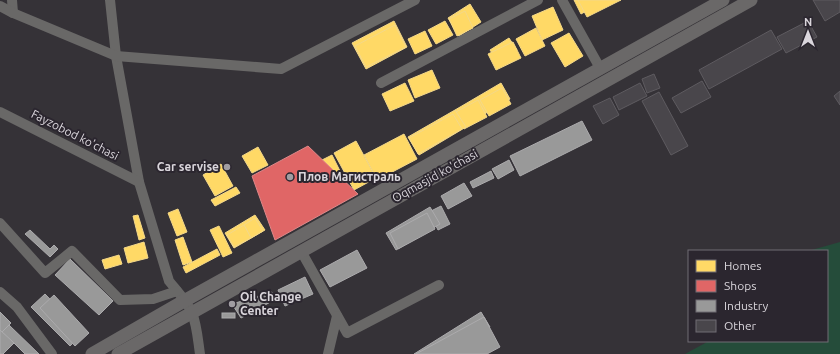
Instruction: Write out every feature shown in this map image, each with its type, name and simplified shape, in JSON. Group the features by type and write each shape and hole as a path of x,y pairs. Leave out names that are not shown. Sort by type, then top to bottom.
{"main road":[{"name":"Oqmasjid ko'chasi","path":"92,354 181,296 600,68 707,4 723,0"},
{"name":"Oqmasjid ko'chasi","path":"118,354 752,0"}],"street":[{"path":"12,0 13,13"},
{"name":"Fayzobod ko'chasi","path":"110,0 116,56 139,182 169,281 192,312"},
{"path":"0,6 13,13 116,56 281,69 415,0"},
{"path":"381,83 538,0"},
{"path":"562,0 600,68"},
{"name":"Fayzobod ko'chasi","path":"0,112 139,182"},
{"path":"0,223 46,274 72,251 120,300 181,296"},
{"path":"301,251 346,333 439,285"},
{"path":"0,292 17,307 52,354"},
{"path":"192,312 200,354"},
{"path":"328,354 338,316"}],"green space":[{"path":"840,242 840,354 685,354 707,342 828,342 828,250 812,250"}],"building: Homes":[{"path":"574,0 606,0 581,14"},
{"path":"578,0 621,0 587,17"},
{"path":"470,4 481,22 459,36 448,18"},
{"path":"553,7 563,30 542,40 532,16"},
{"path":"465,11 473,28 457,36 449,19"},
{"path":"394,21 407,47 366,69 352,43"},
{"path":"445,21 453,35 436,44 428,30"},
{"path":"395,25 406,47 366,67 355,46"},
{"path":"536,28 545,46 525,56 516,39"},
{"path":"425,31 432,46 415,54 408,39"},
{"path":"569,33 583,56 565,67 551,43"},
{"path":"509,38 517,50 498,62 490,50"},
{"path":"513,42 521,58 496,70 488,54"},
{"path":"432,70 440,88 415,98 408,80"},
{"path":"405,83 414,101 390,111 382,94"},
{"path":"501,83 510,99 464,126 455,110"},
{"path":"502,88 511,104 489,116 480,100"},
{"path":"478,100 487,117 464,129 456,112"},
{"path":"455,110 466,127 419,155 408,137"},
{"path":"453,114 462,129 418,154 409,138"},
{"path":"404,134 417,159 377,180 364,155"},
{"path":"356,141 376,178 354,190 334,153"},
{"path":"258,147 268,165 252,173 242,156"},
{"path":"332,155 347,185 333,192 318,162"},
{"path":"221,164 233,186 215,196 203,175"},
{"path":"236,187 240,193 215,206 211,200"},
{"path":"178,209 187,232 177,236 168,213"},
{"path":"138,215 145,238 139,240 133,216"},
{"path":"255,215 265,230 234,248 225,233"},
{"path":"255,218 263,231 251,238 244,225"},
{"path":"244,225 251,238 234,247 227,235"},
{"path":"219,226 232,253 223,257 210,230"},
{"path":"183,237 192,262 183,265 175,240"},
{"path":"144,242 148,258 128,263 124,248"},
{"path":"217,249 220,255 186,273 183,267"},
{"path":"119,255 122,264 105,269 102,260"}],"building: Shops":[{"path":"308,146 358,194 275,240 252,176"}],"building: Industry":[{"path":"582,121 592,140 520,176 510,156"},
{"path":"509,160 514,170 498,179 492,169"},
{"path":"491,171 494,178 473,188 470,182"},
{"path":"464,183 472,196 448,209 441,196"},
{"path":"441,206 450,224 438,230 429,212"},
{"path":"430,207 440,224 396,250 386,233"},
{"path":"427,213 435,229 398,249 390,233"},
{"path":"30,230 50,249 54,245 58,249 50,257 25,234"},
{"path":"357,250 367,268 330,287 320,270"},
{"path":"70,259 113,301 99,315 55,275"},
{"path":"305,277 313,294 285,306 278,290"},
{"path":"272,292 276,299 241,318 232,304"},
{"path":"45,294 83,333 70,346 31,307"},
{"path":"54,295 89,333 75,346 40,308"},
{"path":"0,312 11,323 2,332 0,330"},
{"path":"481,312 490,327 447,354 414,354"},
{"path":"222,313 235,313 235,318 222,318"},
{"path":"484,317 500,347 487,354 416,354"},
{"path":"9,325 39,354 25,354 2,332"},
{"path":"0,330 14,343 3,354 0,354"}],"building: Other":[{"path":"813,0 840,0 840,12 825,21"},
{"path":"808,21 817,37 786,53 777,37"},
{"path":"771,30 782,49 709,89 699,70"},
{"path":"654,74 660,88 647,93 642,79"},
{"path":"702,81 711,97 681,113 672,98"},
{"path":"640,83 647,96 619,110 613,97"},
{"path":"840,91 840,105 834,96"},
{"path":"659,92 688,146 671,155 642,101"},
{"path":"610,98 619,115 603,124 593,106"}],"place":[{"name":"Car servise","path":"227,167"},
{"name":"Плов Магистраль","path":"290,177"},
{"name":"Oil Change Center","path":"232,304"}]}
